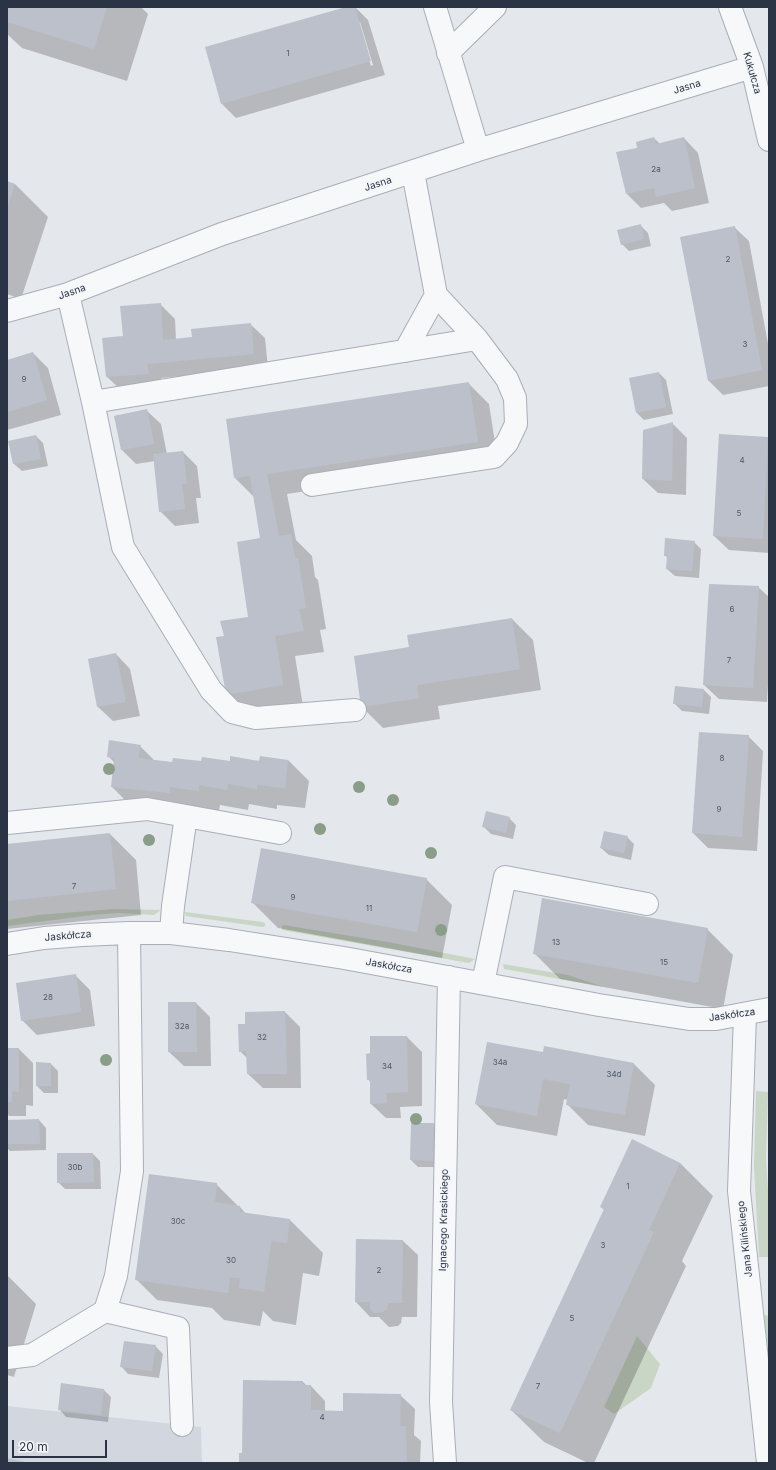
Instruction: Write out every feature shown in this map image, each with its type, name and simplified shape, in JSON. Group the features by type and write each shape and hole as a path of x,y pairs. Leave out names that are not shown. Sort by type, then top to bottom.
{"street":[{"path":"434,7 478,150"},
{"path":"448,53 495,7"},
{"name":"Kukułcza","path":"730,7 752,66 769,140"},
{"name":"Jasna","path":"7,311 68,294 222,234 478,150 752,66"},
{"path":"312,485 494,457 507,443 516,424 515,398 507,379 477,339 436,295 414,172"},
{"path":"68,294 93,402 123,547 211,690 232,712 256,718 355,710"},
{"path":"405,351 436,295"},
{"path":"93,402 477,339"},
{"path":"7,823 147,809 280,833"},
{"path":"171,934 173,906 186,816"},
{"path":"484,983 505,877 647,904"},
{"path":"7,1358 32,1355 105,1311 116,1276 132,1171 129,933"},
{"name":"Jaskółcza","path":"7,944 44,938 129,933 171,934 228,940 336,957 599,1005 689,1018 716,1019 769,1009"},
{"name":"Ignacego Krasickiego","path":"445,1463 441,1402 449,977"},
{"name":"Jana Kilińskiego","path":"745,1014 739,1190 760,1301 768,1463"},
{"path":"105,1311 178,1328 182,1425"}],"shaded area":[{"path":"7,1406 201,1427 202,1463 7,1463"}],"green space":[{"path":"113,909 161,910 154,915 118,913 7,926 7,920 38,915"},
{"path":"185,912 262,922 265,923 265,926 263,927 186,916"},
{"path":"284,925 388,942 475,959 469,963 282,930 282,926"},
{"path":"503,964 568,975 604,987 504,969"},
{"path":"756,1091 768,1092 766,1159 769,1208 769,1257 759,1257 754,1166"},
{"path":"764,1315 769,1316 769,1361"},
{"path":"637,1336 660,1364 651,1388 614,1414 604,1407"}],"building":[{"path":"7,7 107,7 94,49 7,22"},
{"path":"346,7 355,7 371,61 221,104 205,47"},
{"path":"654,137 656,144 684,137 695,188 656,197 654,188 626,194 616,152 637,148 636,142"},
{"path":"7,181 15,184 7,208"},
{"path":"641,224 644,239 621,245 617,230"},
{"path":"735,226 762,370 708,381 680,237"},
{"path":"161,303 163,340 192,337 191,329 251,323 254,354 147,364 149,374 106,377 102,338 123,336 120,306"},
{"path":"33,352 47,400 7,412 7,360"},
{"path":"659,372 666,407 636,413 629,378"},
{"path":"469,382 478,442 267,474 279,536 291,534 295,558 298,558 306,608 299,609 304,631 275,636 283,685 226,695 216,637 224,636 220,621 248,617 237,542 260,538 250,476 234,478 226,419"},
{"path":"147,409 154,444 121,450 114,416"},
{"path":"673,422 672,481 642,479 643,430"},
{"path":"719,434 768,437 763,539 713,536"},
{"path":"36,435 41,459 13,464 8,441"},
{"path":"183,451 187,484 182,484 185,509 159,512 153,454"},
{"path":"665,538 695,541 692,571 666,569 667,556 664,556"},
{"path":"709,584 759,586 753,688 703,685"},
{"path":"512,618 520,669 417,685 419,698 361,707 354,656 409,647 407,635"},
{"path":"116,653 126,702 97,707 88,659"},
{"path":"675,686 704,689 702,707 673,704"},
{"path":"699,732 749,735 742,837 692,833"},
{"path":"109,740 141,745 138,758 172,762 173,758 201,761 202,757 230,761 230,756 259,761 260,756 288,760 285,788 257,785 257,789 228,784 227,790 199,785 199,791 170,787 170,793 111,787 114,758 107,757"},
{"path":"486,811 510,817 506,833 482,827"},
{"path":"604,831 628,836 624,853 600,848"},
{"path":"110,833 116,889 7,901 7,844"},
{"path":"261,848 427,878 417,932 251,903"},
{"path":"542,898 708,928 698,983 533,954"},
{"path":"76,974 81,1012 21,1021 16,983"},
{"path":"168,1002 196,1002 197,1052 168,1052"},
{"path":"285,1011 287,1074 247,1074 246,1051 239,1052 238,1024 245,1024 245,1012"},
{"path":"370,1036 407,1036 408,1092 386,1093 387,1103 370,1104 370,1080 367,1080 366,1054 370,1053"},
{"path":"487,1042 543,1052 544,1046 634,1063 625,1115 566,1105 570,1084 543,1079 537,1116 475,1104"},
{"path":"7,1048 19,1048 19,1092 12,1091 12,1102 7,1102"},
{"path":"36,1062 51,1063 51,1086 36,1086"},
{"path":"39,1119 40,1144 7,1144 7,1120"},
{"path":"411,1123 434,1123 433,1161 410,1160"},
{"path":"632,1139 680,1163 649,1230 654,1232 560,1433 510,1410 604,1209 600,1207"},
{"path":"57,1153 93,1153 94,1182 57,1183"},
{"path":"149,1174 217,1183 215,1202 240,1206 240,1212 290,1219 287,1243 271,1241 264,1292 239,1288 240,1278 230,1277 228,1293 135,1280"},
{"path":"356,1239 403,1240 402,1303 388,1303 387,1309 383,1312 374,1313 370,1309 370,1302 355,1302"},
{"path":"124,1341 156,1345 152,1371 120,1367"},
{"path":"243,1380 303,1381 303,1385 311,1385 311,1410 343,1411 343,1393 401,1394 400,1426 406,1426 407,1463 239,1463 239,1453 242,1453"},
{"path":"61,1383 104,1389 101,1415 58,1410"},
{"path":"7,1458 25,1462 25,1463 7,1463"}]}
